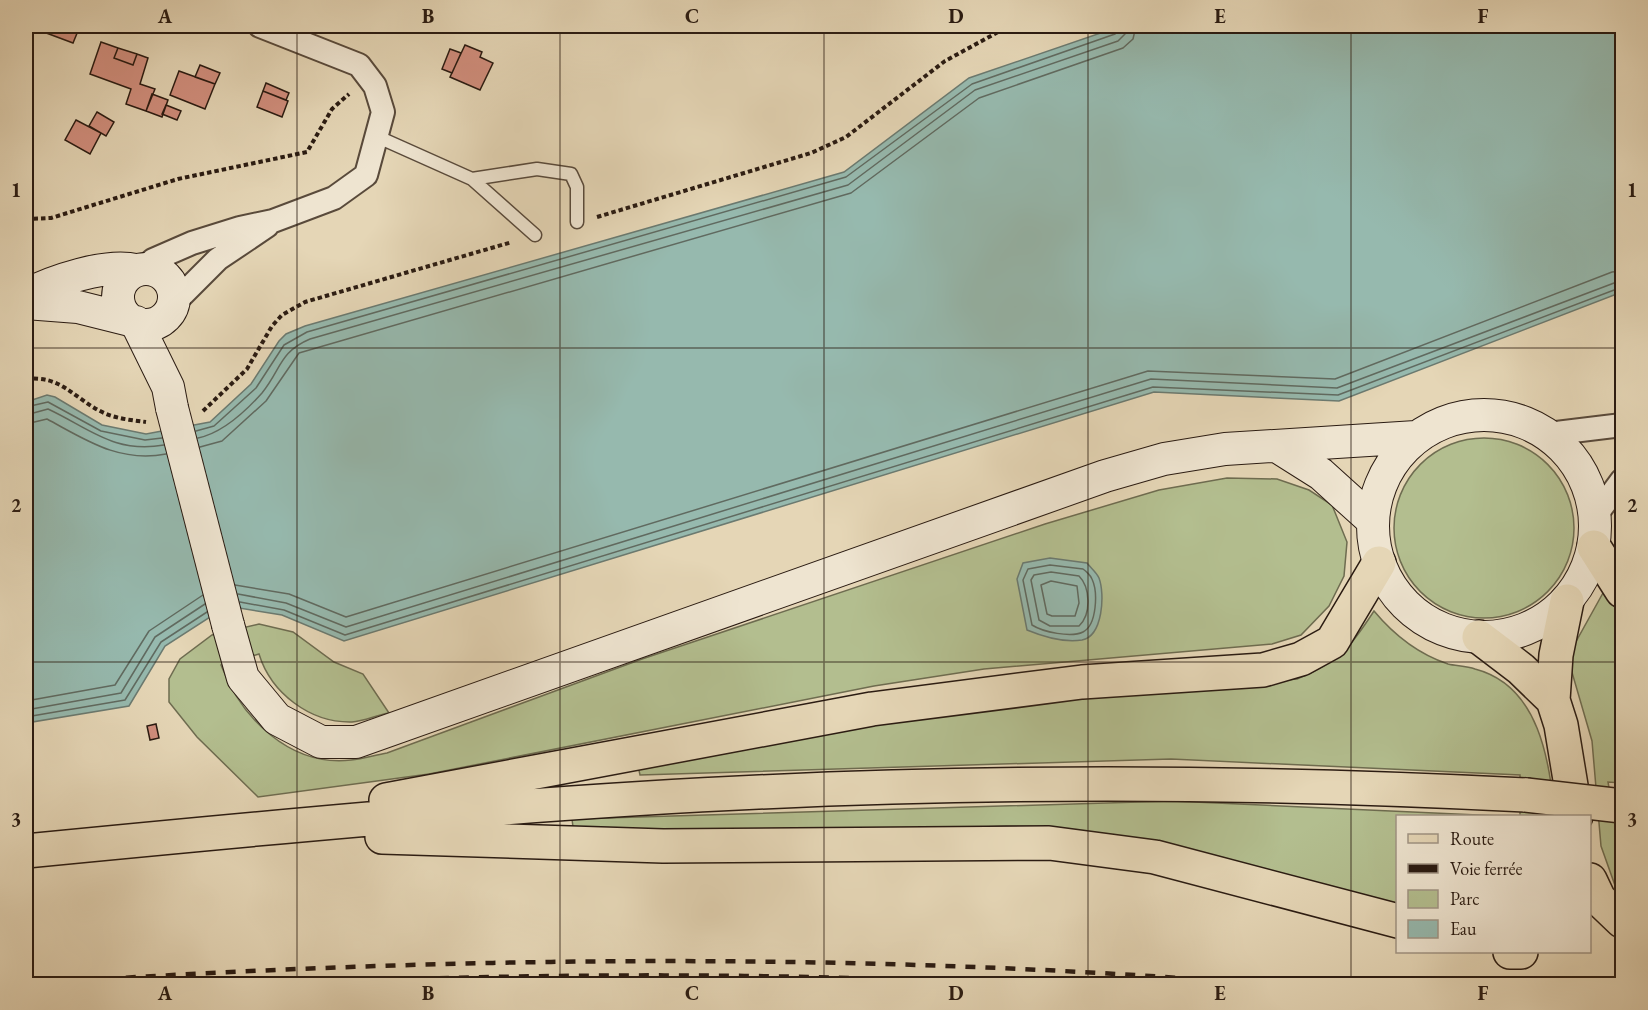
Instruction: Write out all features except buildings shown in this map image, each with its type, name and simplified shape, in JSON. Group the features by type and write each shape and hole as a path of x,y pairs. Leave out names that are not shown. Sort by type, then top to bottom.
{"main road":[{"path":"1594,547 1623,591"},
{"path":"216,832 872,709 1082,682 1263,670 1301,659 1332,642 1379,563"},
{"path":"1567,601 1556,655 1553,700 1562,725 1576,815"},
{"path":"1479,637 1521,669 1553,700"},
{"path":"26,851 216,832 622,800 888,787 1201,784 1369,787 1526,795 1623,806"},
{"path":"216,832 663,846 1049,843 1155,857 1396,920"}],"street":[{"path":"260,26 359,65 375,86 383,112 366,175 333,198 273,221 192,243 153,260 123,281 119,289 120,306 133,321 170,397 243,678 277,720 321,742 356,742 1105,476 1164,459 1225,449 1416,437"},
{"path":"26,303 78,307 151,324 165,317 218,259 273,221"},
{"path":"26,295 40,288 115,267 161,272 168,278 175,294 172,307 170,397"},
{"path":"1482,414 1505,416 1528,423 1548,434 1566,450 1581,469 1591,491 1596,515 1594,547 1584,576 1567,601 1548,617 1527,629 1503,636 1479,637 1453,633 1429,622 1402,600 1391,586 1379,563 1373,521 1376,497 1385,474 1398,454 1416,437 1436,425 1458,417 1482,414"},
{"path":"1548,434 1623,425"},
{"path":"1278,447 1321,474 1373,521"},
{"path":"1596,515 1623,480"}],"lane":[{"path":"378,137 472,179 535,235"},
{"path":"472,179 537,169 571,174 577,187 578,222"}],"path":[{"path":"26,219 51,218 178,179 307,152 333,109 347,95 375,86"},
{"path":"1551,979 1606,984"}],"green space":[{"path":"1484,438 1518,445 1534,453 1548,464 1559,478 1567,494 1574,528 1567,562 1559,578 1548,592 1534,603 1518,611 1484,618 1450,611 1434,603 1420,592 1409,578 1401,562 1394,528 1401,494 1409,478 1420,464 1434,453 1450,445"},
{"path":"1227,478 1277,479 1309,490 1332,505 1347,542 1344,576 1329,606 1301,635 1272,644 984,669 874,686 429,774 258,797 197,737 169,702 169,679 180,659 212,635 259,624 293,632 334,662 363,674 389,713 352,722 336,721 307,711 283,693 265,668 259,654 221,665 230,685 255,720 288,747 308,756 329,760 364,758 387,753 642,659 1045,524 1159,490"},
{"path":"1603,593 1622,615 1622,783 1608,782 1616,829 1622,830 1622,896 1617,891 1601,846 1592,741 1571,669 1573,647"},
{"path":"1374,611 1398,636 1427,655 1448,664 1472,668 1497,678 1514,691 1527,708 1537,728 1549,772 1555,815 1520,815 1520,775 1171,759 640,775 637,761 982,706 1297,679 1333,660 1358,635"},
{"path":"1172,801 1478,815 1396,815 1396,908 1050,827 1006,826 797,835 574,835 572,819"}],"water":[{"path":"1121,26 1622,26 1622,292 1339,401 1154,392 344,641 282,615 227,606 165,646 129,706 26,723 26,402 47,395 55,397 102,425 146,434 210,422 251,384 286,334 305,326 844,172 969,78"},
{"path":"1050,558 1087,563 1099,578 1102,594 1101,613 1089,637 1068,641 1027,630 1017,579 1023,563"}],"railway":[{"path":"26,984 334,968 643,961 952,966 1107,973 1261,984"},
{"path":"279,984 644,975 827,977 1009,984"}]}
